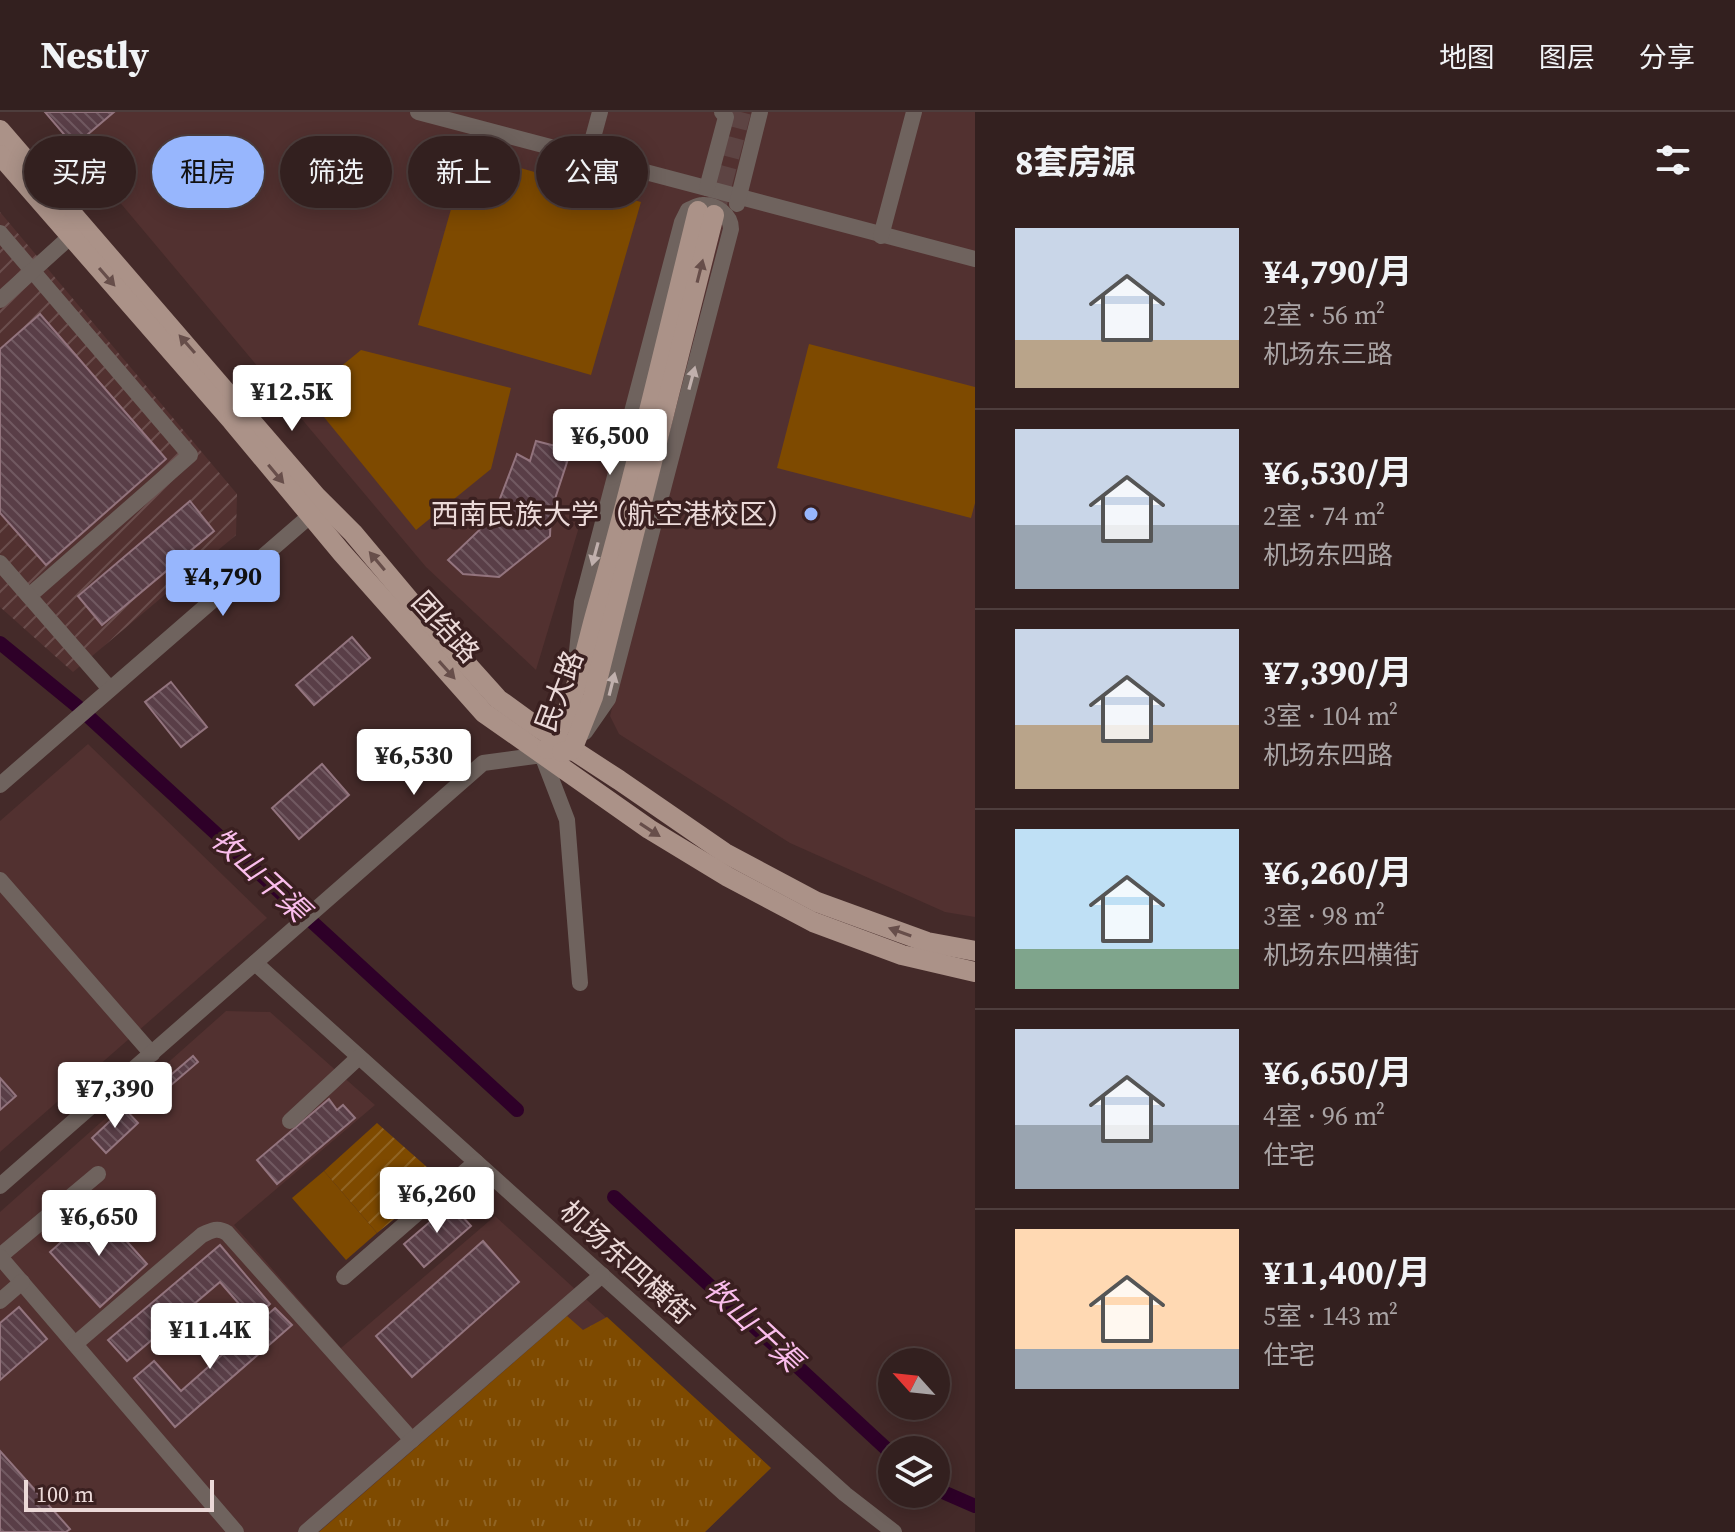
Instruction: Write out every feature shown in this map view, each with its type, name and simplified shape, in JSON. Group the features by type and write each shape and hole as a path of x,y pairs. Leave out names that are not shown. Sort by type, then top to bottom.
{"main road":[{"path":"0,130 318,510"},
{"name":"团结路","path":"0,155 232,421 318,510 484,713 619,780 725,853 817,902 927,942 975,951"},
{"name":"民大路","path":"557,748 623,516 698,216"},
{"name":"民大路","path":"557,748 593,697 698,216"},
{"name":"团结路","path":"557,748 649,829 728,877 813,922 902,955 975,972"}],"street":[{"path":"418,112 536,143"},
{"path":"593,136 600,112"},
{"path":"722,112 726,117 699,186 698,216 688,210 703,205 711,207 728,217 731,229"},
{"path":"0,1186 483,763 557,748 608,699 760,112"},
{"path":"881,236 914,112"},
{"path":"648,172 975,259"},
{"path":"0,233 190,455 29,596"},
{"path":"0,300 71,236"},
{"path":"0,785 318,510"},
{"path":"0,563 110,689"},
{"path":"557,748 567,820 580,983"},
{"path":"0,880 152,1054"},
{"name":"机场东四横街","path":"255,963 845,1494 894,1532"},
{"path":"290,1121 359,1057"},
{"path":"344,1277 476,1162"},
{"path":"98,1174 0,1257 236,1532"},
{"path":"75,1344 202,1235 221,1229 412,1440"},
{"path":"306,1532 602,1275"},
{"path":"0,1301 22,1282"}],"shaded area":[{"name":"西南民族大学（航空港校区）","path":"44,112 975,112 975,917 945,912 790,843 619,734 610,716 659,524 585,507 536,670 426,567 125,208 136,208 136,136 64,136"},
{"path":"0,212 237,494 236,535 73,672 0,607"},
{"path":"88,744 267,918 0,1152 0,821"},
{"path":"226,1011 270,1012 375,1105 234,1225 341,1348 495,1216 771,1468 705,1532 0,1532 0,1212"}],"green space":[{"path":"520,168 536,172 536,208 639,208 591,375 418,325 451,208 520,208"},
{"path":"809,344 975,387 975,503 971,518 777,468"},
{"path":"361,350 511,388 491,469 416,530 306,395"},
{"path":"377,1123 437,1176 434,1187 377,1233 324,1171"},
{"path":"324,1171 377,1233 346,1260 292,1198"},
{"path":"567,1316 583,1330 607,1317 771,1468 705,1532 319,1532"}],"building":[{"path":"45,112 114,112 86,136 65,136"},
{"path":"40,314 166,459 46,565 0,513 0,349"},
{"path":"536,441 571,450 551,511 550,536 499,577 463,574 448,560 493,517 517,454 530,461"},
{"path":"190,501 214,531 102,625 78,596"},
{"path":"352,637 370,658 314,705 296,685"},
{"path":"171,682 207,727 181,747 145,702"},
{"path":"322,764 349,795 299,839 272,808"},
{"path":"193,1056 198,1062 150,1103 145,1097"},
{"path":"0,1078 16,1096 0,1110"},
{"path":"329,1099 337,1110 343,1105 355,1118 277,1184 257,1160"},
{"path":"124,1108 138,1123 106,1153 92,1138"},
{"path":"67,1202 84,1221 62,1241 46,1222"},
{"path":"451,1204 471,1226 424,1267 404,1244"},
{"path":"98,1209 147,1264 100,1307 50,1252"},
{"path":"483,1241 519,1282 412,1377 376,1336"},
{"path":"220,1245 270,1304 253,1320 220,1282 127,1361 108,1340"},
{"path":"19,1307 47,1339 0,1380 0,1323"},
{"path":"275,1308 292,1325 175,1427 134,1378 154,1361 181,1391"},
{"path":"0,1451 70,1529 66,1532 0,1532"}],"waterway":[{"name":"牧山干渠","path":"0,643 77,706 517,1110"},
{"name":"牧山干渠","path":"614,1197 878,1441"},
{"name":"牧山干渠","path":"950,1495 975,1506"}],"tunnel":[{"path":"714,215 741,112"}],"place":[{"name":"西南民族大学（航空港校区）","path":"811,514"}]}
